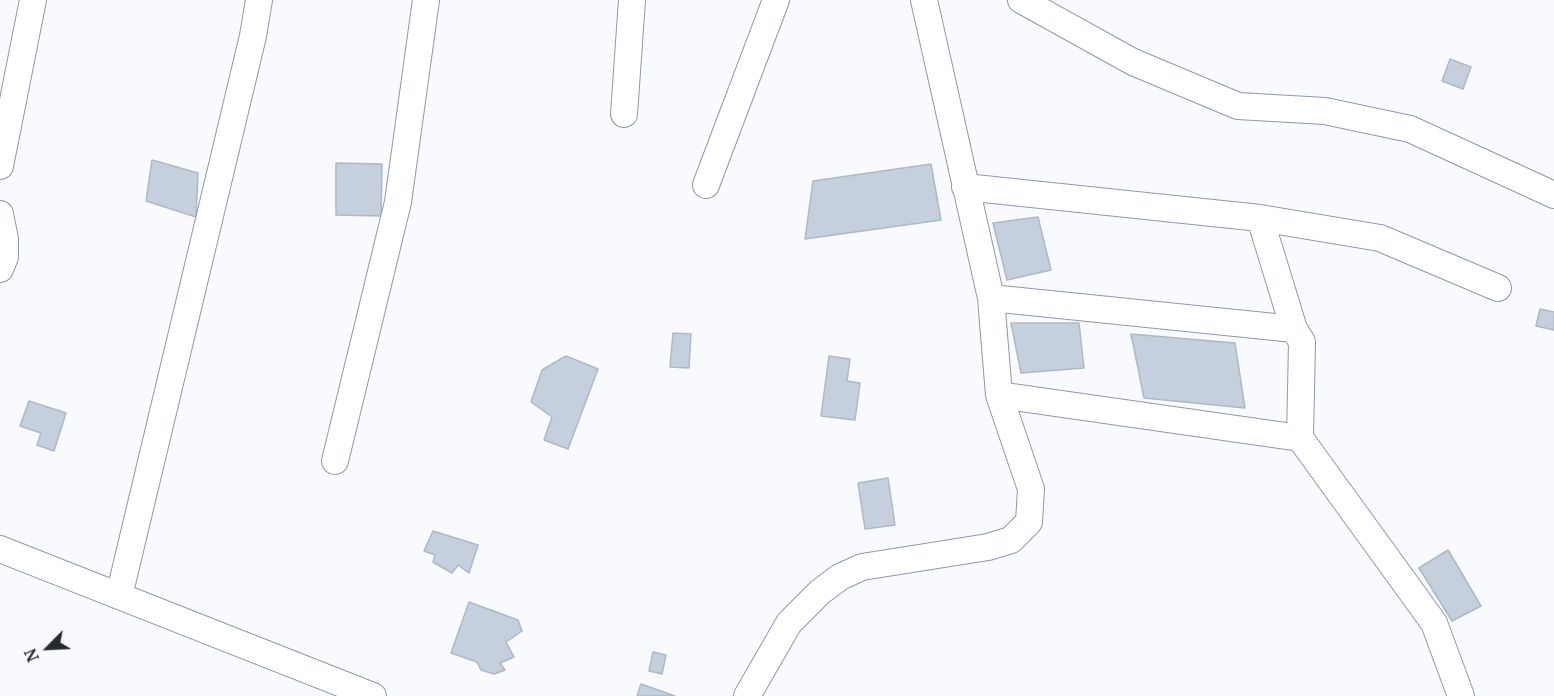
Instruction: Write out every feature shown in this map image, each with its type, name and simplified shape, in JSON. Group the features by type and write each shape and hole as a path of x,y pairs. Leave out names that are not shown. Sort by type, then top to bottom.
{"street":[{"path":"0,166 33,0"},
{"path":"119,596 250,47 259,0"},
{"path":"335,461 398,202 426,0"},
{"path":"624,114 632,0"},
{"path":"706,185 776,0"},
{"path":"747,696 789,623 820,592 840,577 862,567 988,547 1011,540 1029,522 1031,489 999,395 991,298 924,0"},
{"path":"1021,0 1133,62 1238,106 1325,111 1410,129 1554,195"},
{"path":"965,186 1260,218 1380,238 1498,288"},
{"path":"0,214 5,239 5,257 0,269"},
{"path":"1260,218 1294,329 1302,342 1300,438 1434,623 1461,696"},
{"path":"991,298 1294,329"},
{"path":"999,395 1300,438"},
{"path":"0,549 373,696"}],"building":[{"path":"1450,59 1471,67 1463,89 1442,81"},
{"path":"152,160 198,173 196,217 146,201"},
{"path":"336,163 382,164 381,216 336,215"},
{"path":"931,164 941,220 805,239 813,181"},
{"path":"1038,217 1051,270 1007,280 993,223"},
{"path":"1540,309 1554,312 1554,330 1536,326"},
{"path":"1011,323 1079,323 1084,368 1021,373"},
{"path":"673,333 691,334 689,368 670,367"},
{"path":"1131,334 1235,343 1245,408 1144,398"},
{"path":"566,356 598,369 568,449 544,440 552,417 531,402 542,370"},
{"path":"829,356 850,359 847,381 860,383 855,420 821,416"},
{"path":"29,401 66,413 54,451 37,445 41,433 20,426"},
{"path":"888,478 895,525 865,529 858,483"},
{"path":"433,531 478,545 469,573 458,565 452,573 433,562 435,555 424,551"},
{"path":"1448,550 1481,606 1452,621 1419,568"},
{"path":"469,602 518,620 522,631 506,642 514,657 500,663 505,670 494,674 481,670 477,662 451,653"},
{"path":"653,652 666,655 662,674 649,671"},
{"path":"641,684 675,696 637,696"}]}
